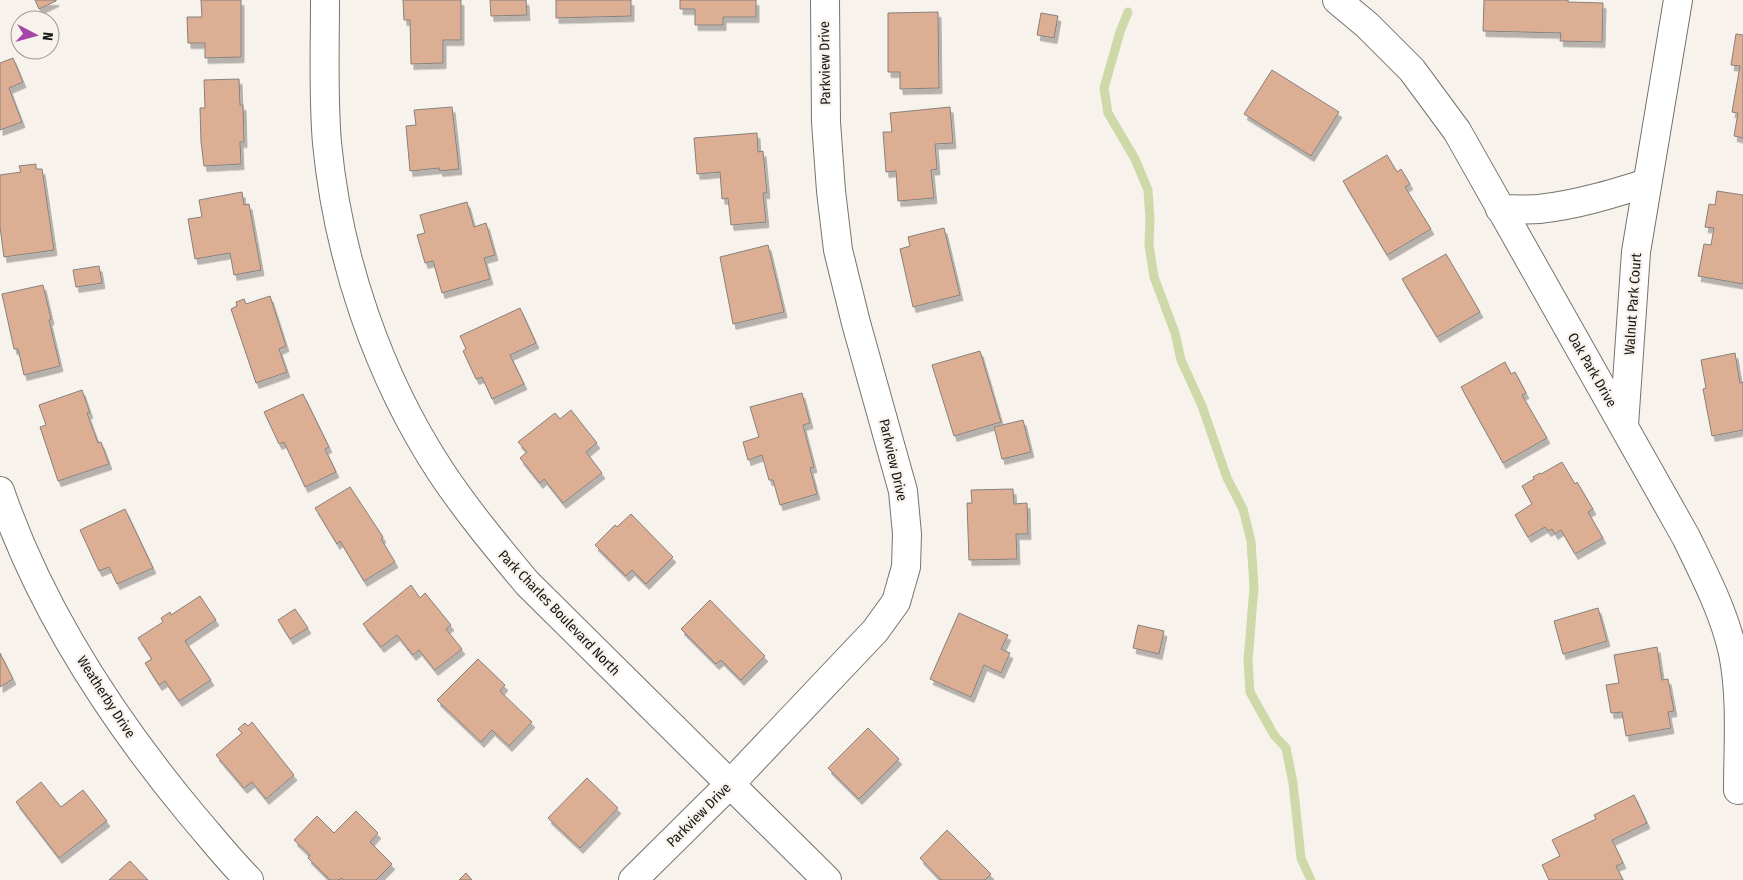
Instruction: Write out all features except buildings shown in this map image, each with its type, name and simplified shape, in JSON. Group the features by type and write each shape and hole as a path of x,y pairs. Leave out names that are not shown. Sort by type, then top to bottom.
{"street":[{"name":"Park Charles Boulevard North","path":"325,0 325,104 327,144 334,193 363,312 382,361 409,418 441,472 484,532 527,583 827,880"},
{"name":"Parkview Drive","path":"632,880 729,784 875,631 896,602 906,567 907,534 903,491 856,323 838,250 826,122 824,0"},
{"name":"Oak Park Drive","path":"1337,0 1368,25 1412,70 1457,131 1686,537 1716,600 1733,654 1738,700 1738,790"},
{"name":"Walnut Park Court","path":"1624,425 1636,252 1678,0"},
{"path":"1500,209 1537,209 1566,205 1602,197 1647,183"},
{"name":"Weatherby Drive","path":"0,491 6,525 60,624 115,714 164,780 249,880"}],"waterway":[{"path":"1128,12 1120,32 1104,88 1108,113 1135,159 1148,190 1149,245 1154,277 1175,333 1181,360 1202,406 1227,478 1243,509 1251,541 1254,587 1248,661 1250,692 1274,735 1286,748 1293,783 1301,858 1311,880"}]}
